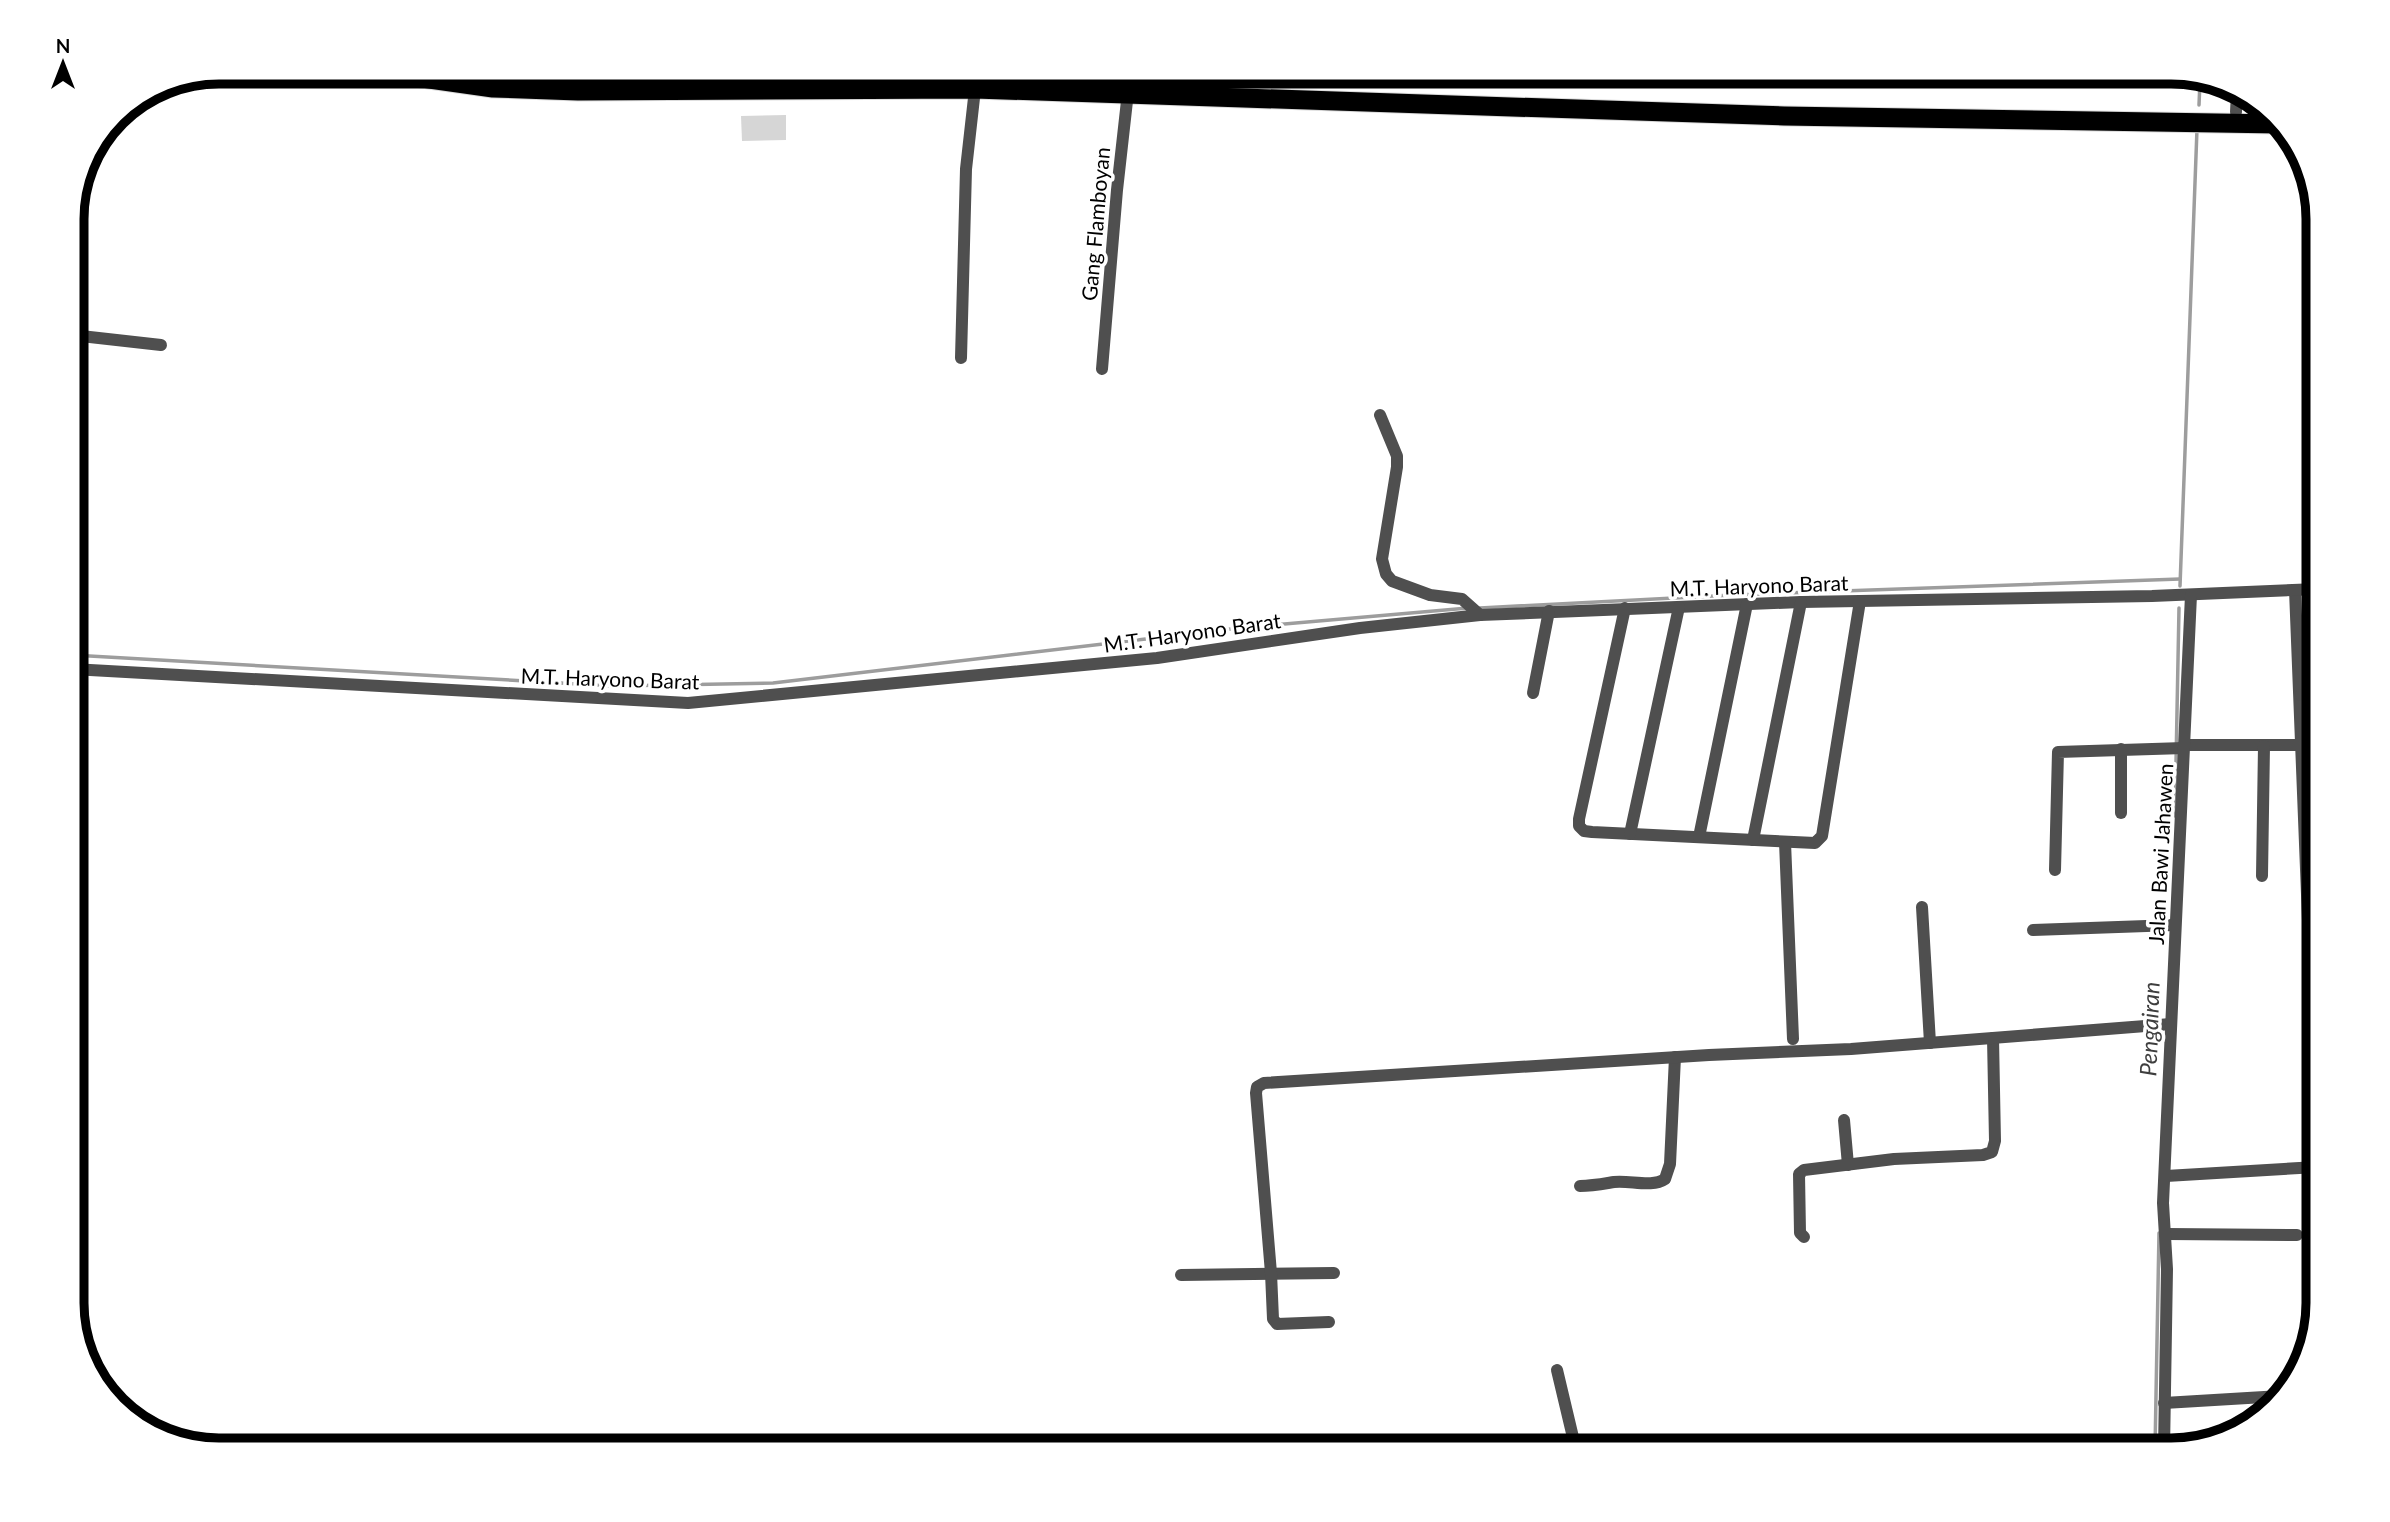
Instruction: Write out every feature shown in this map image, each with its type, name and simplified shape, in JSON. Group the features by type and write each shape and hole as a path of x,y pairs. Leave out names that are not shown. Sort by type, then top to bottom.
{"highway":[{"path":"454,84 551,90 720,92 1128,88"},
{"path":"1072,84 1541,103 2041,115 2266,124"},
{"path":"2041,115 2253,113"}],"street":[{"name":"Gang Flamboyan","path":"1102,369 1116,190 1128,88"},
{"path":"961,358 966,169 975,89"},
{"path":"2236,112 2237,102"},
{"path":"84,336 160,345"},
{"path":"1380,415 1397,456 1398,467 1382,559 1386,574 1392,580 1430,595 1462,599 1480,615"},
{"path":"2295,590 2306,827"},
{"name":"M.T. Haryono Barat","path":"84,670 688,703 1157,658 1360,628 1480,615 1801,602 2191,595 2306,590"},
{"name":"Jalan Bawi Jahawen","path":"2164,1438 2167,1234 2163,1203 2191,595"},
{"path":"1625,608 1579,826 1584,831 1815,843 1822,836 1860,601"},
{"path":"1753,840 1801,602"},
{"path":"1699,837 1747,604"},
{"path":"1630,834 1679,607"},
{"path":"1533,693 1549,611"},
{"path":"2301,695 2306,695"},
{"path":"2056,870 2058,752 2184,746 2303,745"},
{"path":"2262,876 2264,746"},
{"path":"2121,749 2121,813"},
{"path":"1785,842 1793,1039"},
{"path":"1922,907 1930,1043"},
{"path":"2033,930 2175,925"},
{"path":"1329,1322 1274,1322 1256,1093 1259,1084 1930,1043 2171,1024"},
{"path":"1804,1237 1800,1233 1799,1174 1804,1170 1894,1159 1983,1155 1992,1152 1995,1141 1993,1038"},
{"path":"1580,1186 1614,1182 1658,1183 1665,1179 1670,1164 1675,1057"},
{"path":"1844,1120 1848,1165"},
{"path":"2165,1176 2306,1168"},
{"path":"2167,1234 2297,1235"},
{"path":"1181,1275 1334,1273"},
{"path":"1557,1370 1573,1438"},
{"path":"2164,1402 2267,1397"}],"shaded area":[{"path":"786,115 786,140 742,141 741,116"}],"waterway":[{"path":"2199,105 2200,88"},
{"path":"2180,586 2197,129"},
{"path":"1480,608 1732,595 2180,579"},
{"path":"84,656 613,686 773,683 1239,628 1468,608"},
{"name":"Pengairan","path":"2175,816 2179,608"},
{"name":"Pengairan","path":"2155,1438 2159,1233"}]}
